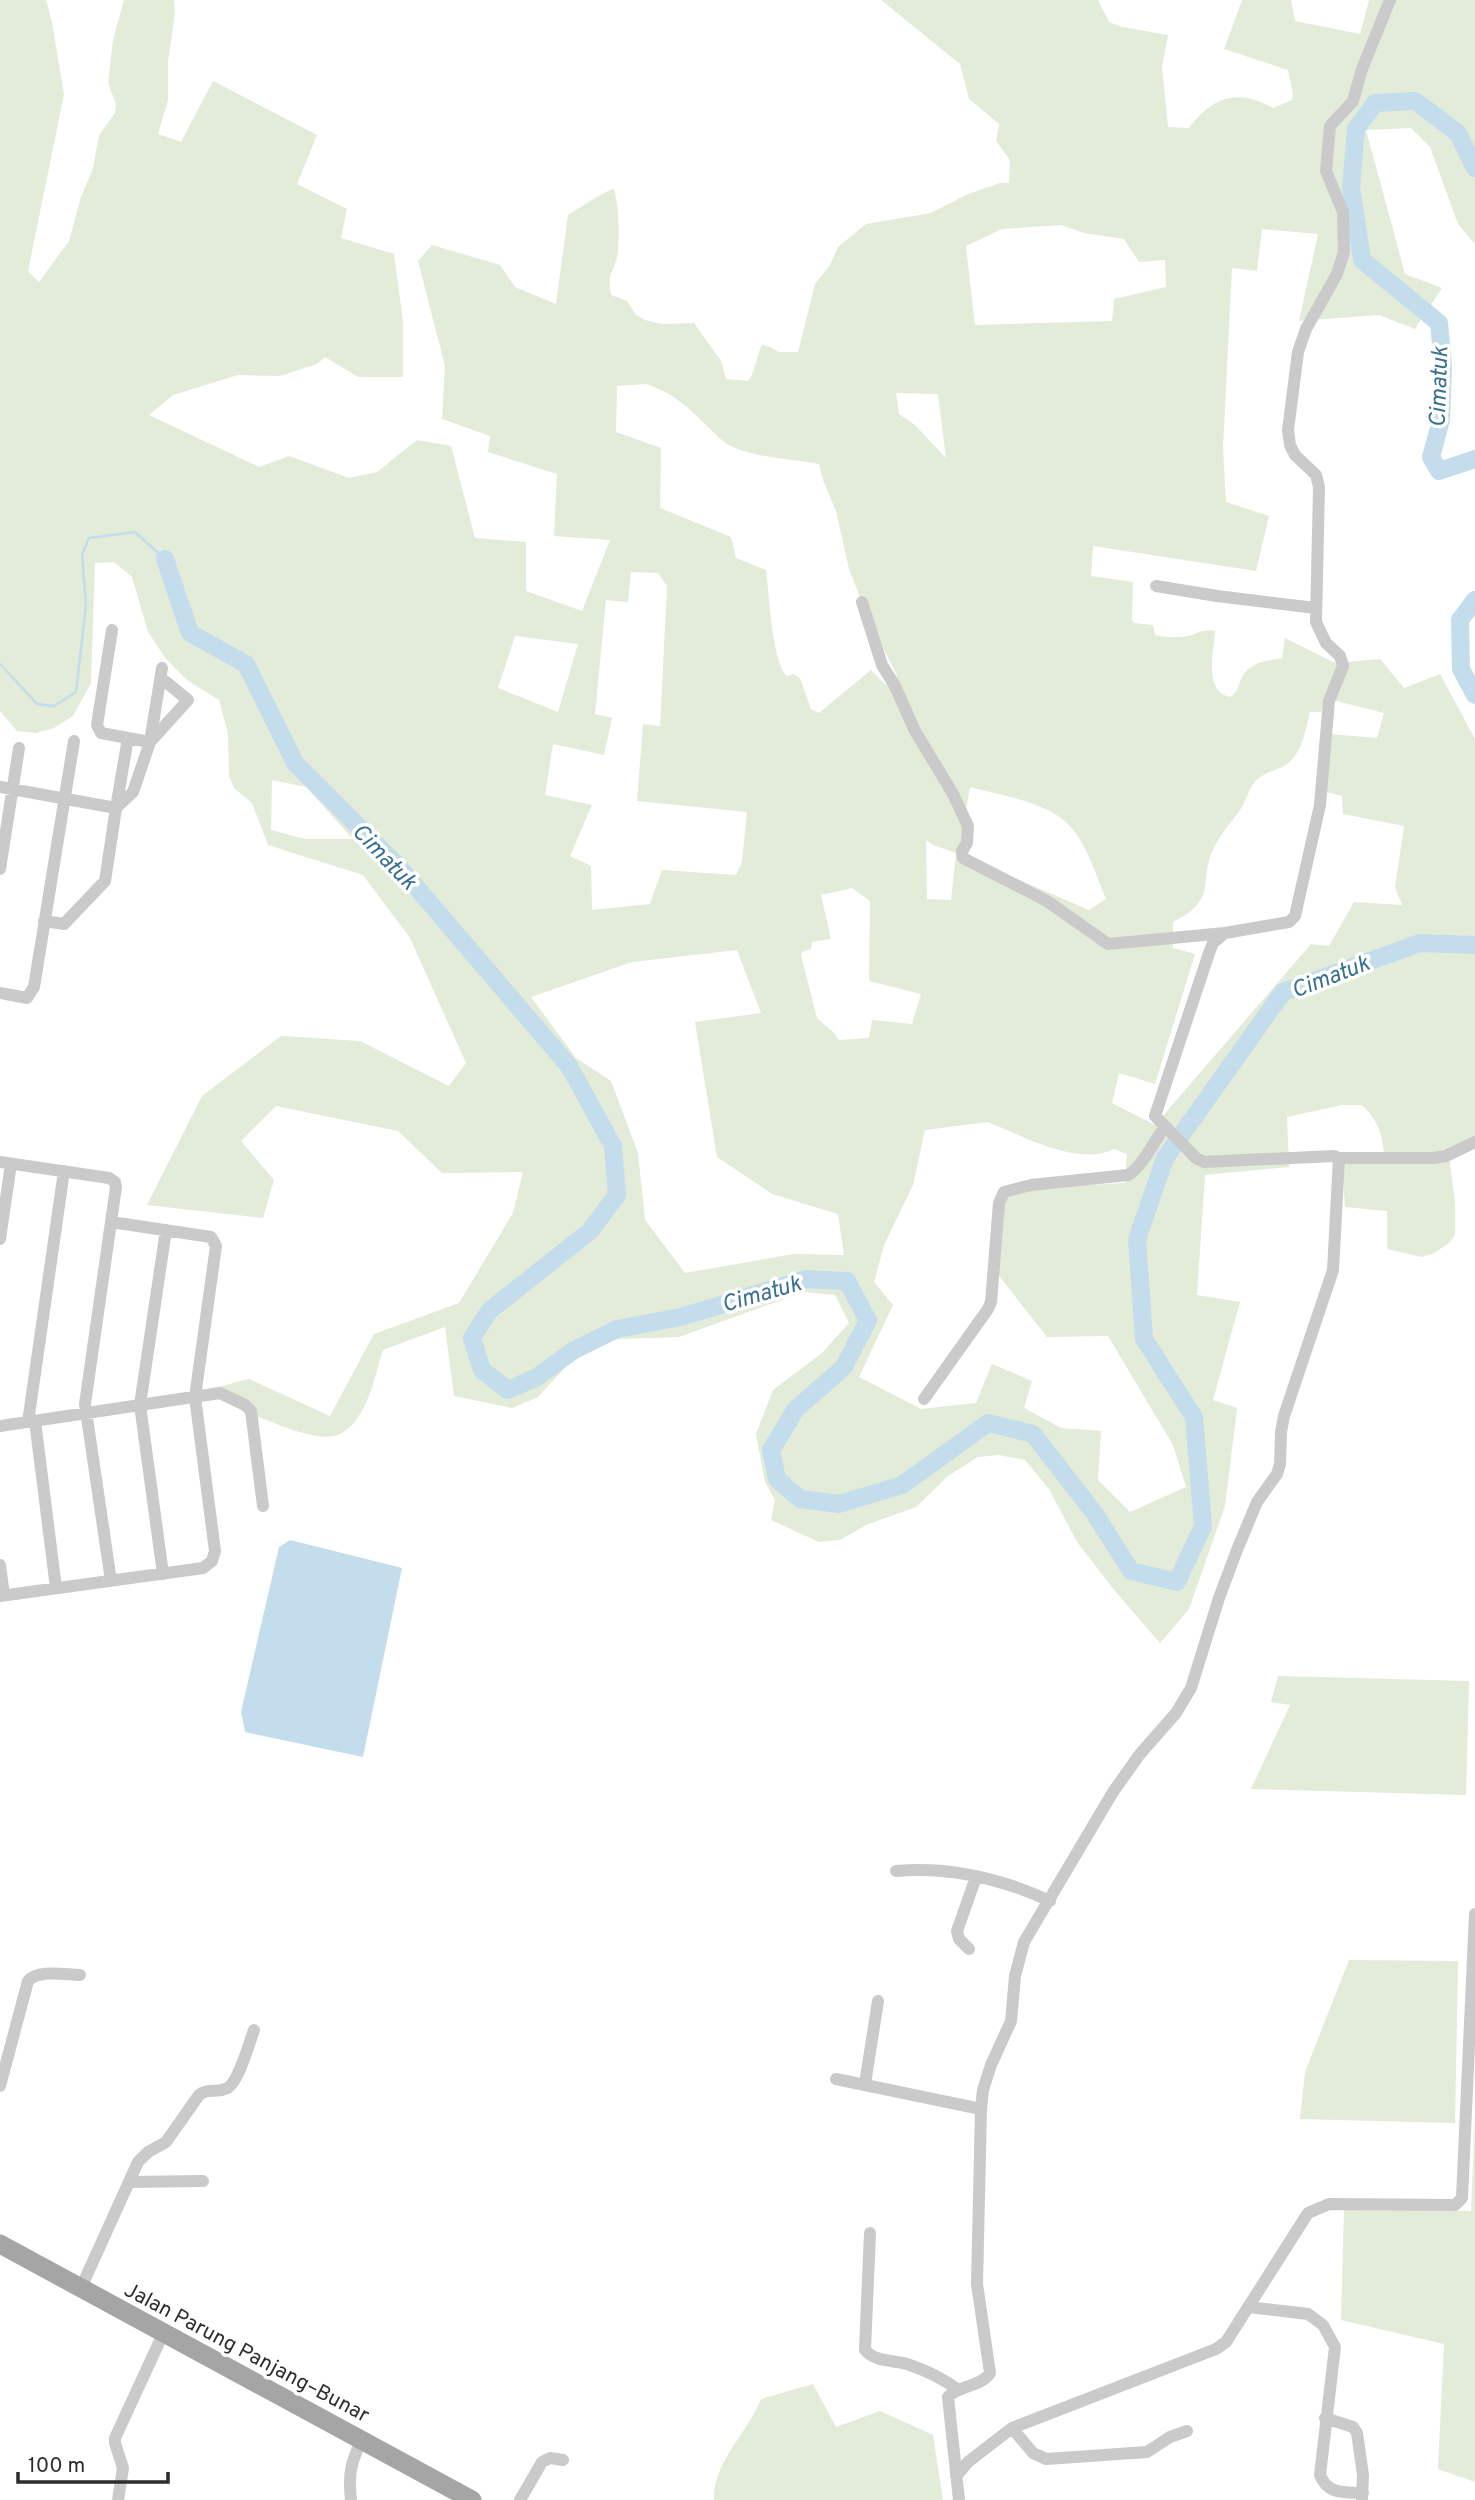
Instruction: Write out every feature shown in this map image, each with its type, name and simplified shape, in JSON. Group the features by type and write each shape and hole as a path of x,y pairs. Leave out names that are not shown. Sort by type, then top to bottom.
{"main road":[{"name":"Jalan Parung Panjang–Bunar","path":"0,2244 472,2500"}],"street":[{"path":"862,602 882,665 895,686 915,731 953,794 968,825 963,858 1047,901 1108,944 1224,933 1289,922 1297,910 1320,805 1329,701 1343,666 1340,656 1326,643 1316,622 1319,487 1316,475 1295,455 1290,445 1288,430 1294,369 1306,329 1338,274 1344,252 1343,212 1326,171 1330,126 1353,101 1362,69 1384,21 1390,0"},
{"path":"1156,586 1315,608"},
{"path":"112,629 97,725 101,733 150,742"},
{"path":"116,808 133,792 150,742 161,673 188,700 150,742"},
{"path":"44,921 64,924 105,881 128,738"},
{"path":"1,997 27,998 34,986 74,741"},
{"path":"0,869 6,788 19,748"},
{"path":"6,788 116,808"},
{"path":"1224,933 1213,943 1209,953 1156,1111 1157,1120 1196,1158 1204,1162 1320,1157 1433,1158 1447,1156 1475,1142"},
{"path":"924,1399 988,1309 991,1301 999,1203 1004,1192 1031,1185 1128,1175 1135,1171 1151,1144 1167,1130"},
{"path":"959,2500 948,2397 986,2379 990,2373 977,2284 981,2109 991,2065 1011,2021 1018,1961 1024,1942 1113,1792 1140,1754 1185,1700 1237,1550 1257,1502 1277,1474 1282,1457 1280,1432 1284,1416 1333,1270 1339,1158"},
{"path":"0,1239 6,1163 109,1178 115,1182 85,1404 111,1581"},
{"path":"56,1588 31,1421 64,1171"},
{"path":"0,1565 2,1595 203,1568 212,1561 215,1551 195,1397 216,1246 211,1237 111,1222"},
{"path":"163,1574 141,1405 166,1230"},
{"path":"0,1426 220,1393 251,1410 262,1506"},
{"path":"896,1871 925,1868 942,1870 1022,1888 1050,1901"},
{"path":"969,1949 959,1939 957,1931 976,1877"},
{"path":"956,2476 968,2462 1013,2428 1216,2349 1226,2342 1308,2213 1329,2204 1455,2206 1459,2203 1462,2198 1473,2030 1475,1914"},
{"path":"0,2086 28,1980 31,1976 39,1975 80,1975"},
{"path":"865,2084 878,2001"},
{"path":"81,2288 138,2162 148,2152 166,2142 199,2095 206,2090 226,2090 234,2084 254,2030"},
{"path":"836,2078 981,2109"},
{"path":"129,2182 203,2181"},
{"path":"870,2234 865,2350 877,2358 919,2369 947,2381 958,2390"},
{"path":"1248,2307 1308,2314 1323,2325 1335,2347 1325,2418 1320,2475 1324,2485 1333,2492 1362,2497 1363,2475 1357,2433 1353,2427 1325,2418"},
{"path":"118,2500 123,2468 115,2443 116,2438 163,2334"},
{"path":"1013,2428 1033,2453 1046,2459 1147,2452 1170,2437 1187,2431"},
{"path":"351,2500 348,2476 362,2439"},
{"path":"520,2500 542,2462 550,2458 563,2460"}],"green space":[{"path":"0,0 46,0 64,94 28,271 39,282 69,241 81,197 93,168 99,135 115,113 116,104 108,83 113,40 124,0 174,0 175,13 168,62 168,100 158,134 181,142 213,81 317,135 297,184 347,209 341,238 394,254 403,321 403,377 358,377 325,357 317,364 280,376 238,375 173,395 149,415 259,467 289,456 349,478 377,472 417,440 451,446 475,538 526,542 526,591 582,611 610,540 554,536 557,474 488,452 490,436 442,419 445,366 418,261 432,245 500,265 515,287 556,304 568,215 614,189 618,213 618,242 617,257 610,278 611,295 627,301 636,315 645,320 662,324 694,323 721,361 726,379 748,381 762,345 779,352 798,352 815,284 830,265 838,247 866,224 931,213 968,194 1000,183 1009,183 1010,160 996,141 999,124 969,99 960,64 881,0 1098,0 1109,22 1168,35 1162,67 1168,127 1189,128 1207,109 1226,99 1248,98 1273,108 1292,100 1288,70 1224,49 1242,0 1291,0 1295,21 1360,34 1369,0 1475,0 1475,244 1458,224 1430,147 1411,128 1366,130 1405,274 1442,288 1415,329 1379,315 1299,321 1318,234 1262,229 1257,271 1232,268 1223,447 1226,502 1269,516 1256,571 1093,546 1091,576 1133,582 1134,623 1153,625 1155,635 1164,637 1183,637 1215,631 1213,679 1222,693 1230,697 1233,695 1245,672 1254,665 1282,658 1285,638 1335,663 1380,659 1404,688 1440,674 1475,739 1475,1136 1451,1158 1455,1235 1449,1243 1434,1253 1422,1257 1387,1249 1387,1211 1345,1207 1342,1163 1385,1161 1380,1131 1362,1105 1342,1105 1287,1117 1289,1167 1205,1175 1197,1295 1240,1302 1213,1400 1237,1408 1225,1506 1189,1609 1160,1643 1077,1542 1049,1489 1025,1460 999,1455 978,1457 948,1476 916,1507 866,1525 840,1540 819,1542 771,1520 775,1500 765,1482 756,1434 773,1390 822,1353 849,1323 835,1295 803,1292 679,1337 617,1339 570,1362 538,1397 512,1408 454,1396 445,1327 383,1350 371,1389 358,1417 344,1432 334,1436 321,1436 287,1428 202,1391 249,1379 330,1416 374,1334 459,1303 513,1213 523,1172 442,1173 398,1131 276,1106 241,1141 274,1180 263,1218 147,1205 202,1096 281,1036 360,1041 449,1086 466,1063 410,938 363,875 268,845 252,803 234,788 229,776 228,733 219,700 187,680 166,659 148,632 132,577 114,562 95,563 91,683 73,716 54,728 36,733 17,731 0,711","holes":["1061,225 1084,233 1124,239 1139,262 1165,260 1166,287 1114,299 1112,321 975,325 966,246 1002,229","646,384 679,401 733,447 764,456 819,464 836,511 849,569 871,625 897,675 896,679 886,685 871,670 819,713 811,709 800,678 794,674 787,676 778,657 766,570 736,558 731,537 660,508 661,448 616,432 617,386","896,393 938,394 946,458 915,425 899,414","631,572 658,573 667,586 660,726 643,724 637,801 747,812 742,861 736,875 662,870 650,904 592,910 591,866 570,856 592,805 545,795 553,744 604,755 612,718 595,714 606,600 628,602","515,636 578,644 558,712 498,688","1325,698 1384,713 1377,738 1329,734 1322,791 1342,796 1343,814 1404,826 1395,887 1402,905 1354,902 1329,946 1311,944 1155,1125 1112,1103 1119,1073 1155,1084 1195,954 1173,948 1173,922 1188,913 1203,896 1211,855 1254,783 1289,763 1302,743 1310,712 1321,712","272,780 306,787 353,839 305,839 271,830","970,787 1023,800 1049,811 1070,826 1086,851 1106,899 1089,910 957,853 963,845 963,827","926,840 956,853 951,900 927,899","852,888 870,901 869,981 921,994 912,1024 872,1020 869,1038 839,1040 817,1018 801,955 811,949 812,942 831,939 821,895","737,950 761,1013 695,1022 717,1157 772,1194 838,1214 844,1255 794,1254 685,1273 645,1220 638,1153 611,1081 576,1058 531,997 632,962","988,1122 1051,1148 1068,1152 1100,1154 1114,1149 1127,1154 1125,1183 1013,1189 999,1203 996,1272 1047,1337 1108,1336 1173,1445 1186,1487 1130,1512 1098,1480 1101,1431 1061,1428 1024,1408 1032,1381 992,1364 976,1403 921,1409 859,1377 893,1305 874,1282 884,1245 913,1185 925,1130"]},
{"path":"1278,1676 1469,1681 1466,1795 1251,1789 1290,1705 1271,1702"},
{"path":"1349,1960 1458,1961 1455,2123 1300,2119 1305,2072"},
{"path":"1475,2116 1475,2482 1438,2469 1444,2344 1341,2320 1344,2208 1471,2211"},
{"path":"813,2384 836,2427 880,2411 933,2435 943,2500 714,2500 715,2486 725,2460 761,2399"}],"water":[{"path":"290,1540 402,1568 363,1757 245,1732 241,1712 279,1547"}],"waterway":[{"name":"Cimatuk","path":"1475,168 1458,133 1415,101 1375,103 1356,129 1351,187 1362,260 1439,323 1443,365 1441,420 1431,457 1439,471 1475,459"},
{"path":"0,664 37,704 54,706 76,692 86,605 82,554 89,538 135,532 165,559"},
{"name":"Cimatuk","path":"165,559 190,633 246,664 295,763 399,867 569,1066 613,1146 617,1195 590,1231 489,1311 472,1338 482,1370 508,1390 537,1377 574,1350 617,1329 681,1317 806,1279 847,1281 868,1320 844,1367 796,1409 771,1450 777,1479 800,1499 839,1504 902,1485 988,1423 1033,1434 1095,1514 1131,1571 1177,1582 1203,1526 1194,1417 1144,1339 1137,1239 1165,1158 1283,992 1420,943 1475,945"},
{"name":"Cimatuk","path":"1475,600 1460,620 1461,669 1475,695"}]}
